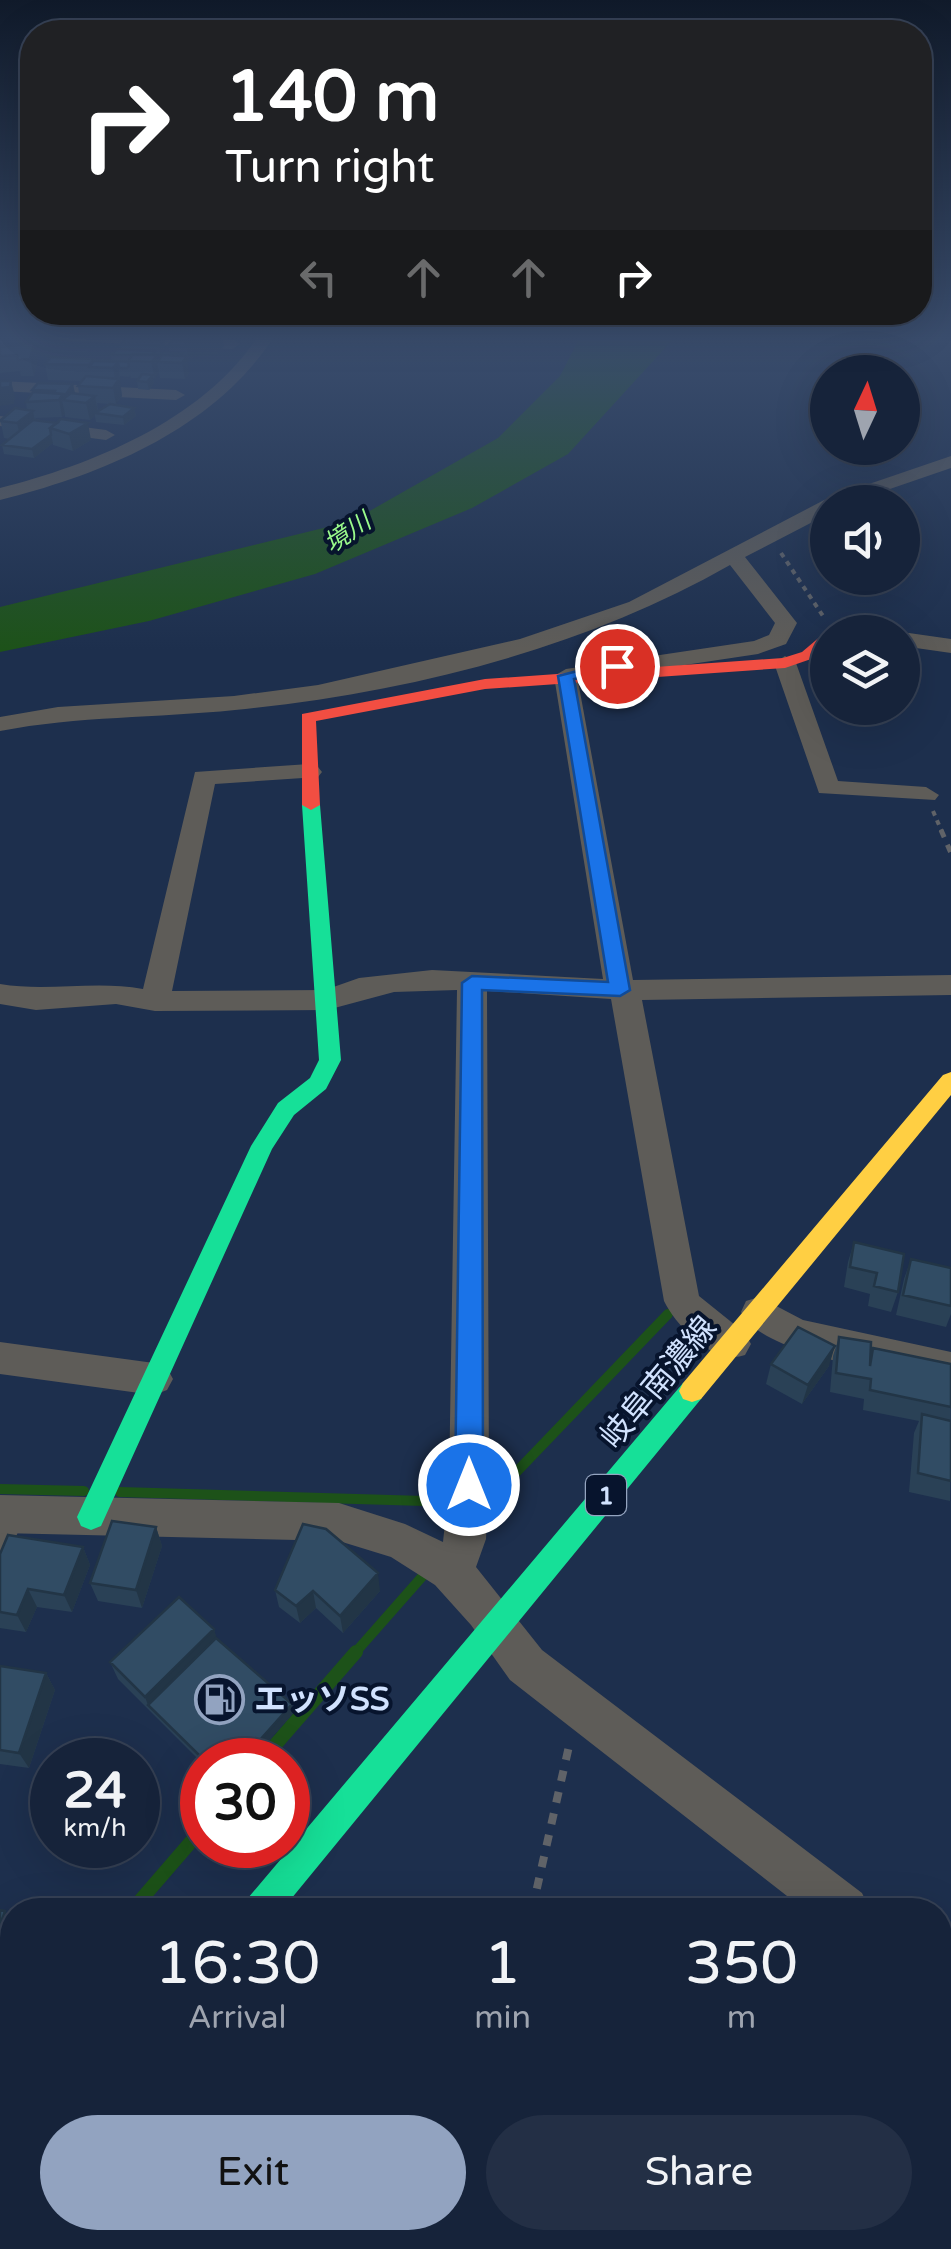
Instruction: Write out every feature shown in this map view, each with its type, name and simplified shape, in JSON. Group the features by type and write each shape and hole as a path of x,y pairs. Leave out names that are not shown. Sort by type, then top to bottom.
{"street":[{"path":"0,494 82,472 139,440"},
{"path":"885,485 951,462"},
{"path":"0,724 53,714 238,703 352,684 571,632 635,610 753,540 810,514"},
{"path":"566,676 655,658 758,647 778,639 786,624 733,554"},
{"path":"920,642 951,646"},
{"path":"91,1516 262,1146 286,1109 318,1083 330,1060 304,724 308,718 484,684 784,663 810,652"},
{"path":"784,663 828,788 926,794"},
{"path":"566,676 620,990 630,1005 682,1302 694,1317 732,1344"},
{"path":"155,1000 204,778 308,772"},
{"path":"0,994 36,1000 116,994 155,1000 327,1000 351,988 426,981 620,990 951,985"},
{"path":"454,1570 466,1538 468,1499 472,983"},
{"name":"岐阜南濃線","path":"270,1898 951,1080"},
{"path":"760,1312 794,1333 951,1368"},
{"path":"0,1358 154,1379"},
{"path":"5,1526 91,1516 339,1522 388,1534 454,1570 500,1624 526,1665 828,1898"}],"path":[{"path":"783,548 779,556 818,601 824,615"},
{"path":"926,794 951,853"},
{"path":"535,1898 573,1728 582,1710"}],"water":[{"name":"境川","path":"495,440 581,440 568,454 472,508 315,574 149,621 0,652 0,607 352,521"}],"building":[{"path":"8,440 44,440 32,449 2,445"},
{"path":"854,1242 904,1254 898,1292 874,1286 877,1273 850,1267"},
{"path":"911,1259 951,1268 951,1306 903,1295"},
{"path":"798,1327 835,1346 808,1385 771,1364"},
{"path":"839,1337 871,1342 870,1366 873,1348 951,1364 951,1407 870,1390 871,1379 836,1373"},
{"path":"922,1414 951,1421 951,1481 918,1473"},
{"path":"112,1521 156,1527 136,1590 90,1583"},
{"path":"303,1524 326,1529 378,1573 340,1616 313,1591 296,1606 275,1590"},
{"path":"8,1535 83,1547 64,1595 28,1589 17,1615 0,1612 0,1554"},
{"path":"179,1597 214,1629 145,1697 110,1662"},
{"path":"216,1638 292,1704 262,1738 182,1738 148,1705"},
{"path":"0,1666 46,1673 19,1753 0,1750"}],"waterway":[{"path":"481,1509 668,1314"},
{"path":"0,1489 84,1491"},
{"path":"120,1492 459,1502"},
{"path":"354,1654 428,1570"},
{"path":"281,1738 356,1652"},
{"path":"142,1898 180,1854"}],"traffic: fast":[{"path":"91,1517 262,1146 286,1109 318,1083 330,1060 311,805"},
{"path":"270,1898 692,1391"}],"traffic: slow":[{"path":"692,1391 951,1080"}],"traffic: jam":[{"path":"311,805 308,718 485,684 785,663 810,653"}],"place":[{"name":"エッソSS","path":"219,1699"}],"route":[{"path":"469,1485 472,983 620,990 566,676 617,666"}]}
